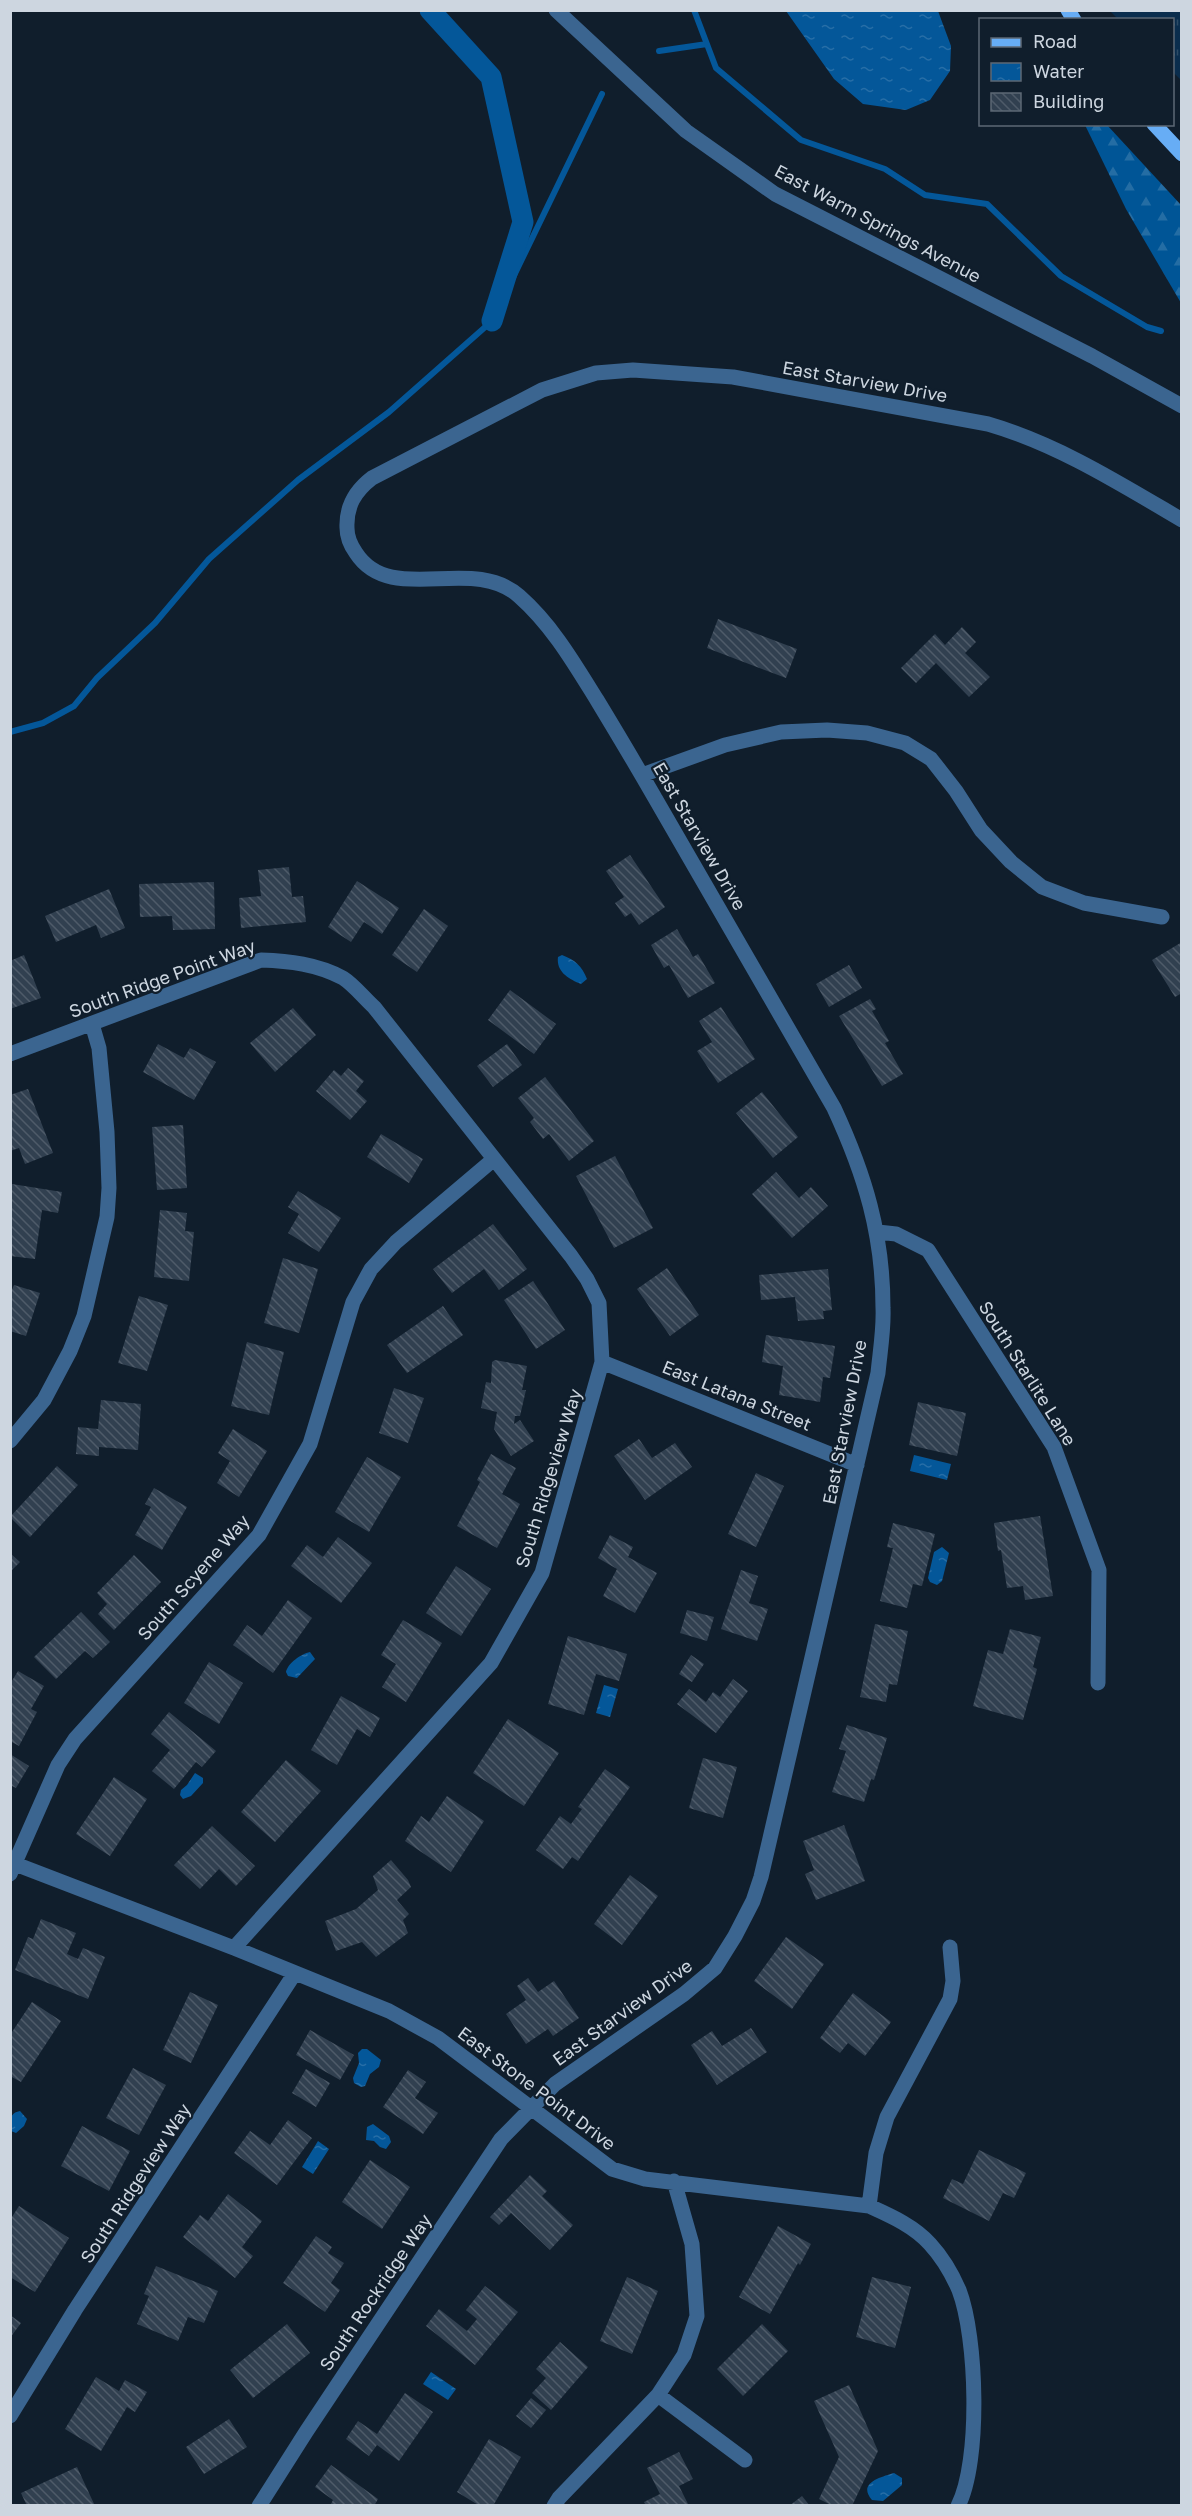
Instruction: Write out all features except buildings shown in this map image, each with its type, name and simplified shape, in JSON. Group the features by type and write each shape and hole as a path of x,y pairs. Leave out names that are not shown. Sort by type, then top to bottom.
{"main road":[{"path":"1156,126 1182,154"}],"street":[{"name":"East Warm Springs Avenue","path":"556,10 686,131 775,194 1092,356 1182,405"},
{"name":"East Starview Drive","path":"532,2107 555,2085 684,1994 714,1968 735,1936 753,1901 761,1877 878,1373 884,1309 878,1232 857,1156 834,1108 642,775 569,655 543,619 516,593 490,581 468,578 395,579 379,575 360,560 346,531 346,515 352,498 361,487 381,474 542,390 596,373 633,370 733,377 988,424 1009,430 1069,456 1182,520"},
{"path":"642,775 725,745 781,732 827,730 857,732 905,743 931,759 956,791 981,830 1011,862 1042,887 1084,903 1162,917"},
{"name":"South Ridge Point Way","path":"10,1054 261,960 291,961 316,967 344,979 374,1007 494,1159"},
{"path":"10,1441 44,1400 70,1351 84,1316 107,1217 109,1188 107,1132 99,1048 92,1024"},
{"name":"South Ridgeview Way","path":"234,1948 491,1664 542,1573 602,1362 599,1303 587,1279 494,1159"},
{"name":"South Scyene Way","path":"12,1867 58,1765 75,1739 259,1535 310,1444 353,1302 370,1269 396,1242 494,1159"},
{"name":"South Starlite Lane","path":"878,1232 896,1234 928,1250 1054,1447 1099,1570 1098,1683"},
{"name":"East Latana Street","path":"602,1362 857,1465"},
{"name":"East Stone Point Drive","path":"12,1867 234,1948 389,2011 438,2038 612,2169 645,2179 869,2206 902,2221 929,2243 946,2266 959,2291 970,2335 974,2431 971,2466 958,2505"},
{"path":"869,2206 876,2153 887,2117 950,1999 953,1981 950,1947"},
{"name":"South Ridgeview Way","path":"10,2416 75,2310 295,1973"},
{"name":"South Rockridge Way","path":"260,2505 501,2139 532,2107"},
{"path":"554,2505 658,2395 684,2355 697,2316 692,2244 674,2181"},
{"path":"658,2395 745,2460"}],"green space":[{"path":"1110,11 1181,11 1181,80 1174,73 1174,18 1117,18"},
{"path":"1085,126 1108,126 1181,205 1181,303 1126,209"}],"water":[{"path":"786,11 938,11 951,46 950,71 930,100 906,110 863,104 834,79"},
{"path":"562,955 574,961 583,970 587,979 581,984 561,971 558,957"},
{"path":"914,1455 951,1464 947,1480 910,1471"},
{"path":"942,1547 949,1553 942,1581 937,1585 930,1582 928,1578 934,1552"},
{"path":"310,1652 315,1659 297,1678 288,1676 286,1672 292,1662"},
{"path":"604,1685 618,1689 610,1717 596,1713"},
{"path":"195,1773 203,1778 203,1783 191,1796 183,1799 180,1795 181,1790"},
{"path":"362,2049 367,2049 381,2060 379,2067 370,2074 365,2086 361,2087 354,2083 353,2078 359,2063 358,2053"},
{"path":"20,2111 27,2119 24,2126 16,2133 11,2131 11,2118"},
{"path":"373,2124 389,2136 391,2142 386,2149 374,2141 366,2140 367,2127"},
{"path":"318,2141 329,2149 313,2174 302,2167"},
{"path":"431,2372 456,2389 448,2400 423,2384"},
{"path":"894,2473 902,2478 902,2485 883,2501 872,2500 867,2489 869,2485 877,2479"}],"waterway":[{"path":"430,10 491,77 523,222 492,321"},
{"path":"694,10 716,68 801,140 885,169 925,195 987,204 1061,276 1147,327 1161,331"},
{"path":"659,51 707,44"},
{"path":"10,732 43,723 74,706 97,678 155,623 209,559 298,480 389,412 492,321 602,94"}]}
